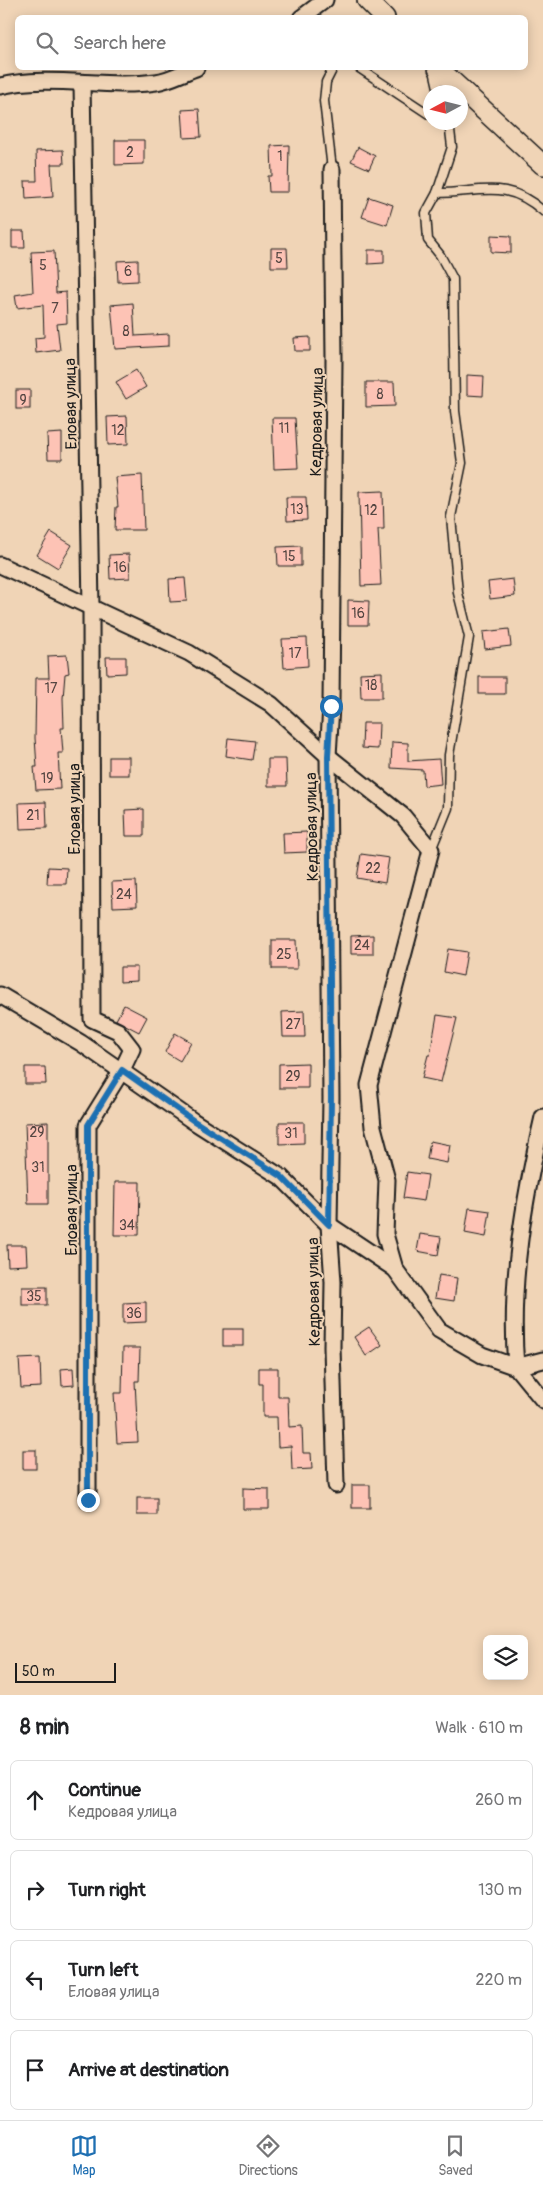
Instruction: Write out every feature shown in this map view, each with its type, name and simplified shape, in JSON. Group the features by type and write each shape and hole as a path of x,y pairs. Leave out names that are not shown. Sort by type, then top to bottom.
{"street":[{"path":"305,15 325,0"},
{"path":"367,0 382,15"},
{"path":"0,86 38,80 116,85 159,82 191,70"},
{"path":"438,70 543,165"},
{"name":"Еловая улица","path":"82,84 91,607 92,1019 118,1031 132,1049 122,1070 88,1125 88,1500"},
{"name":"Кедровая улица","path":"332,169 334,369 331,706 328,756 331,1098 329,1225 333,1282 336,1485"},
{"path":"0,565 190,652 270,704 328,756 403,816 431,850 369,1085 372,1126 387,1180 386,1234 395,1268 439,1330 482,1355 516,1367 543,1400"},
{"path":"0,995 81,1043 194,1121 281,1176 329,1225 395,1268"},
{"path":"81,1043 92,1019"},
{"path":"516,1367 513,1328 522,1218 543,1117"},
{"path":"516,1367 543,1360"}],"lane":[{"path":"332,70 326,82 324,101 332,169"},
{"path":"362,70 423,110"},
{"path":"436,70 438,85"},
{"path":"431,850 448,808 449,755 469,638 458,592 451,517 462,463 455,411 453,279 440,254 428,240 426,213 437,193 452,147 450,130"},
{"path":"437,193 496,188 518,193 543,211"}],"building":[{"path":"199,109 201,137 184,138 182,110"},
{"path":"115,140 144,140 144,164 115,165"},
{"path":"289,145 288,192 269,192 268,176 272,176 271,146"},
{"path":"358,147 375,156 369,169 351,161"},
{"path":"63,150 64,164 51,164 53,197 26,199 25,181 37,181 36,151"},
{"path":"369,197 393,205 387,225 362,217"},
{"path":"12,231 24,231 25,248 12,248"},
{"path":"491,235 511,236 511,253 491,252"},
{"path":"271,248 287,248 288,267 271,267"},
{"path":"368,250 384,250 384,263 368,264"},
{"path":"54,251 56,293 66,292 67,323 57,324 60,350 36,353 35,338 44,337 43,305 17,308 15,295 33,292 31,252"},
{"path":"138,260 138,281 118,282 117,261"},
{"path":"133,303 135,336 169,334 169,346 115,349 111,305"},
{"path":"310,337 310,351 295,351 294,338"},
{"path":"136,370 146,387 126,399 116,382"},
{"path":"467,375 484,376 483,396 467,395"},
{"path":"366,382 394,382 395,406 366,407"},
{"path":"16,390 30,390 30,409 16,409"},
{"path":"127,416 128,444 108,445 107,417"},
{"path":"272,418 295,418 298,468 274,469"},
{"path":"62,433 62,459 48,459 47,434"},
{"path":"142,475 144,530 115,530 116,507 118,507 115,477"},
{"path":"383,491 384,529 378,529 381,585 361,586 359,492"},
{"path":"286,497 306,497 307,520 287,521"},
{"path":"51,532 72,545 58,568 37,555"},
{"path":"301,546 301,566 278,566 277,547"},
{"path":"129,554 130,578 110,579 109,555"},
{"path":"185,578 187,601 170,602 169,579"},
{"path":"513,579 515,596 490,599 488,582"},
{"path":"348,600 369,601 368,625 348,625"},
{"path":"509,629 511,646 485,649 483,632"},
{"path":"307,638 308,666 284,668 282,639"},
{"path":"67,655 69,673 65,674 63,698 64,728 61,728 63,753 58,753 60,789 36,790 34,767 37,767 35,738 36,678 49,678 48,656"},
{"path":"106,657 126,657 126,673 107,674"},
{"path":"382,672 382,698 361,698 360,673"},
{"path":"479,677 505,677 505,694 479,694"},
{"path":"363,723 379,723 378,749 362,748"},
{"path":"228,738 255,741 252,760 226,756"},
{"path":"392,742 408,743 408,761 439,759 441,784 424,786 423,770 391,768"},
{"path":"109,757 129,757 129,775 109,775"},
{"path":"268,759 286,759 287,786 268,786"},
{"path":"46,802 47,828 20,829 19,803"},
{"path":"144,809 144,836 126,836 125,810"},
{"path":"307,832 307,852 284,853 283,833"},
{"path":"361,854 389,858 385,883 357,878"},
{"path":"48,867 67,868 66,884 47,884"},
{"path":"136,881 137,906 113,907 112,882"},
{"path":"373,935 373,954 351,954 351,936"},
{"path":"272,940 296,940 297,969 272,969"},
{"path":"448,949 467,952 463,976 444,972"},
{"path":"120,967 137,967 137,981 120,982"},
{"path":"124,1005 147,1017 139,1032 116,1020"},
{"path":"304,1011 305,1037 283,1037 282,1012"},
{"path":"437,1015 457,1018 441,1082 422,1078 428,1055 430,1055"},
{"path":"175,1033 191,1042 180,1061 165,1052"},
{"path":"308,1063 308,1088 279,1088 279,1064"},
{"path":"25,1067 45,1067 46,1084 25,1084"},
{"path":"48,1122 48,1204 28,1204 25,1123"},
{"path":"279,1122 304,1122 304,1143 279,1144"},
{"path":"430,1141 450,1145 447,1163 427,1159"},
{"path":"407,1172 428,1175 424,1201 403,1198"},
{"path":"115,1182 140,1182 139,1235 114,1235"},
{"path":"469,1208 490,1211 486,1237 465,1233"},
{"path":"420,1234 441,1237 438,1255 417,1251"},
{"path":"7,1245 26,1245 27,1265 8,1266"},
{"path":"439,1275 457,1278 454,1301 435,1298"},
{"path":"22,1287 47,1287 47,1305 22,1305"},
{"path":"146,1302 146,1322 123,1323 123,1303"},
{"path":"369,1327 382,1345 366,1356 354,1337"},
{"path":"223,1329 243,1329 243,1346 223,1346"},
{"path":"123,1348 140,1348 139,1381 135,1381 138,1442 117,1443 114,1393 122,1393"},
{"path":"40,1358 41,1387 21,1388 19,1359"},
{"path":"73,1368 74,1385 62,1386 61,1369"},
{"path":"259,1368 278,1368 278,1397 288,1397 289,1427 302,1426 303,1453 311,1453 312,1469 292,1470 291,1446 278,1447 277,1417 263,1417 263,1384 259,1384"},
{"path":"23,1450 36,1450 36,1469 23,1469"},
{"path":"352,1485 370,1485 370,1508 352,1508"},
{"path":"243,1488 269,1489 269,1509 243,1509"},
{"path":"137,1498 157,1498 157,1515 137,1515"}],"route":[{"path":"88,1500 88,1125 122,1070 194,1121 281,1176 329,1225 331,1098 328,756 331,706"}]}
